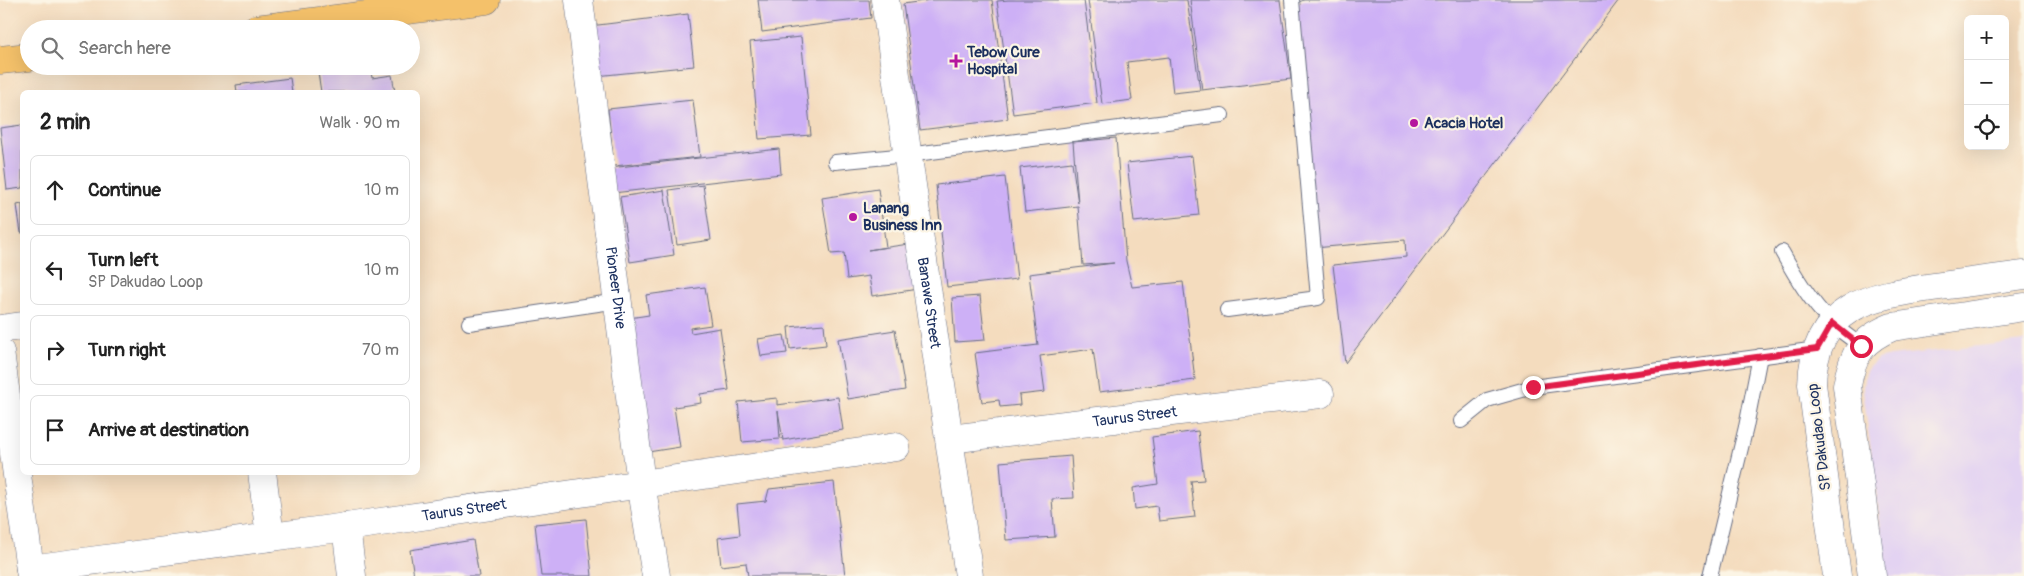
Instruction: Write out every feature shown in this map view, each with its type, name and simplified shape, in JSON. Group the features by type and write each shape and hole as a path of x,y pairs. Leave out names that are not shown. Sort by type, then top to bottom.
{"main road":[{"path":"319,20 431,4 486,0"},
{"path":"0,60 20,58"}],"street":[{"name":"Pioneer Drive","path":"579,0 641,483 656,576"},
{"name":"Banawe Street","path":"885,0 969,576"},
{"name":"SP Dakudao Loop","path":"1837,576 1812,384 1812,366 1817,349 1832,323 1848,309 1877,297 2024,275"},
{"path":"1872,576 1847,386 1850,367 1861,346 1876,333 1892,327 2024,307"},
{"path":"0,329 20,326"},
{"path":"0,352 30,572"},
{"name":"Taurus Street","path":"950,439 1320,394"},
{"name":"Taurus Street","path":"30,572 896,447"},
{"path":"262,475 270,537"},
{"path":"346,527 352,576"}],"lane":[{"path":"1227,310 1318,298 1292,0"},
{"path":"835,162 907,155 1222,115"},
{"path":"1782,252 1796,277 1815,304 1832,323 1861,346"},
{"path":"469,323 618,301"},
{"path":"1461,421 1488,400 1533,387 1817,349"},
{"path":"1710,576 1746,427 1760,356"}],"shaded area":[{"path":"2024,341 2024,576 1887,576 1863,389 1868,368 1877,359 1890,356"}],"building":[{"path":"758,0 869,0 871,18 762,32"},
{"name":"Tebow Cure Hospital","path":"931,0 992,0 1008,119 920,130 903,4"},
{"path":"1084,0 1097,103 1013,114 997,1"},
{"path":"1088,0 1187,0 1200,90 1173,93 1169,57 1127,62 1132,100 1102,104"},
{"path":"1190,0 1280,0 1291,79 1202,90"},
{"name":"Acacia Hotel","path":"1304,0 1619,0 1345,363 1333,265 1406,257 1405,240 1314,248 1290,5"},
{"path":"688,14 694,66 596,76 590,26"},
{"path":"801,37 811,135 759,139 750,42"},
{"path":"318,75 372,75 372,78 392,75 395,90 321,90"},
{"path":"290,78 292,90 237,90 236,85"},
{"path":"693,100 700,157 614,166 608,109"},
{"path":"20,125 20,188 7,190 0,128"},
{"path":"1116,138 1126,261 1132,287 1183,282 1195,380 1099,392 1093,349 1040,356 1045,392 1019,395 1020,405 1000,407 999,400 982,402 975,353 1038,345 1029,274 1114,263 1083,265 1078,206 1025,212 1020,168 1072,162 1078,203 1073,142"},
{"path":"779,149 781,174 613,193 610,168"},
{"path":"1192,156 1199,215 1134,222 1127,163"},
{"path":"1005,177 1017,279 947,287 936,185"},
{"path":"703,185 711,240 677,245 669,190"},
{"path":"878,189 886,247 868,250 909,244 918,289 872,296 869,276 847,279 844,253 831,254 822,198"},
{"path":"664,190 674,255 630,262 620,197"},
{"path":"20,204 20,226 17,205"},
{"path":"705,287 711,325 690,328 691,333 720,328 729,390 700,394 701,403 674,407 680,447 648,452 629,318 649,315 646,295"},
{"path":"980,296 985,340 955,342 952,298"},
{"path":"824,324 826,345 790,349 788,327"},
{"path":"895,330 905,390 848,399 838,339"},
{"path":"784,335 787,353 761,356 758,339"},
{"path":"838,397 843,430 783,440 778,411 780,439 742,442 738,402 777,398 777,405"},
{"path":"1198,431 1204,480 1191,481 1195,517 1159,521 1157,506 1135,509 1133,488 1158,484 1152,437"},
{"path":"1071,456 1074,498 1052,499 1055,537 1006,540 1000,462"},
{"path":"834,482 845,576 748,576 746,563 721,566 718,538 740,535 737,504 766,501 769,489"},
{"path":"586,519 592,576 541,576 535,524"},
{"path":"473,540 479,576 414,576 410,550"}],"place":[{"name":"Tebow Cure Hospital","path":"956,61"},
{"name":"Acacia Hotel","path":"1414,123"},
{"name":"Lanang Business Inn","path":"853,217"}],"route":[{"path":"1533,387 1817,349 1832,323 1861,346"}]}
